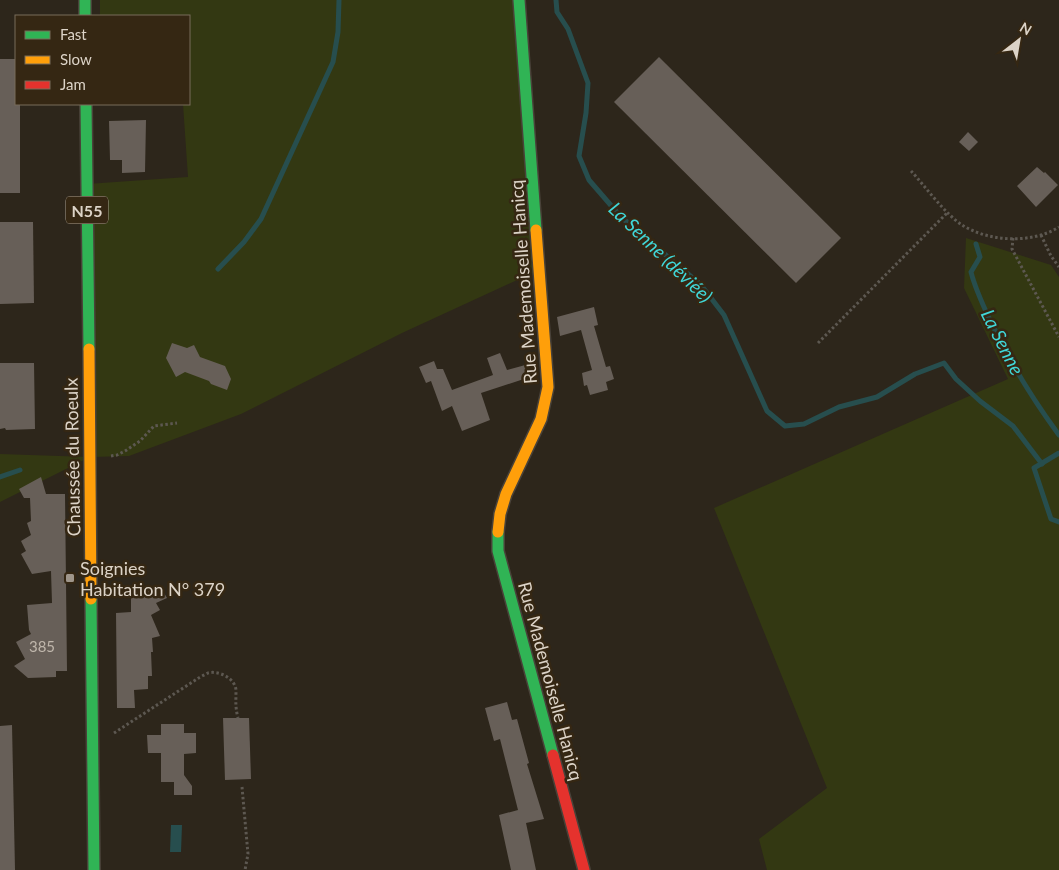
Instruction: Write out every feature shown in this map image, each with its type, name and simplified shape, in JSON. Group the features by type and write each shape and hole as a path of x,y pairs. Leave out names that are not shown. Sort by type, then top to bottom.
{"street":[{"path":"85,0 86,15"},
{"name":"Rue Mademoiselle Hanicq","path":"519,0 548,397 543,413 501,507 497,534 498,551 584,870"},
{"name":"Chaussée du Roeulx","path":"86,105 94,870"}],"path":[{"path":"911,171 961,225 981,234 1013,238 1048,234 1059,227"},
{"path":"818,343 948,212"},
{"path":"1041,235 1051,256 1059,267"},
{"path":"1013,238 1012,250 1059,337"},
{"path":"90,457 117,455 140,441 154,426 177,422"},
{"path":"93,736 108,735 118,731 196,679 214,672 228,677 234,683 236,690 235,705 238,718"},
{"path":"242,787 248,854 246,870"}],"green space":[{"path":"100,0 519,0 539,270 402,333 241,414 129,456 90,457 0,502 0,454 89,457 87,184 188,177 183,105 190,105 190,15 100,15"},
{"path":"966,238 1051,265 1059,277 1059,870 767,870 759,839 827,788 714,508 1008,379 964,288"}],"water":[{"path":"171,825 182,825 181,852 170,852"}],"building":[{"path":"659,57 841,238 796,283 614,102"},
{"path":"0,59 15,59 15,105 20,105 20,193 0,193"},
{"path":"146,120 145,172 122,173 122,160 110,160 109,121"},
{"path":"968,132 978,142 969,151 959,142"},
{"path":"1037,167 1058,185 1036,207 1017,186"},
{"path":"0,222 33,222 34,303 0,304"},
{"path":"594,307 598,325 594,326 606,367 610,366 614,379 606,382 608,390 590,395 587,385 584,386 582,373 592,370 581,330 560,336 557,317"},
{"path":"172,343 187,348 194,345 200,357 225,366 231,379 227,390 185,372 176,377 166,358"},
{"path":"500,353 507,370 529,364 533,376 481,393 490,420 462,431 452,406 442,411 431,381 426,383 419,367 434,361 437,369 443,369 452,390 493,375 487,358"},
{"path":"0,363 34,363 35,429 0,429"},
{"path":"41,477 46,494 65,494 67,671 56,671 56,677 28,678 14,666 25,659 16,642 31,634 27,605 52,603 51,571 32,574 21,554 26,551 21,541 31,535 27,523 31,521 30,498 24,498 19,489"},
{"path":"160,586 167,598 156,603 160,610 151,615 160,636 152,638 152,676 148,676 148,689 134,690 135,708 117,708 116,613 131,612 131,588 155,588"},
{"path":"507,702 512,720 517,719 529,763 527,764 544,819 526,823 536,870 511,870 499,815 518,810 500,739 494,741 485,708"},
{"path":"223,718 249,718 251,779 225,780"},
{"path":"161,724 184,724 184,733 196,733 196,753 184,754 184,775 192,786 192,795 174,795 174,782 161,782 161,753 148,753 147,735 161,735"},
{"path":"12,725 15,870 0,870 0,726"}],"waterway":[{"path":"218,269 244,242 261,219 333,62 338,32 339,0"},
{"name":"La Senne (déviée)","path":"556,0 557,12 568,29 588,83 586,113 579,156 589,180 621,217 701,285 724,315 767,411 785,426 804,424 839,407 877,397 915,374 944,363 956,379 980,401 1013,426 1042,464"},
{"name":"La Senne","path":"976,244 980,257 971,272 981,301 1013,364 1039,407 1059,435"},
{"name":"La Senne","path":"1059,453 1034,468 1051,519 1059,522"},
{"path":"0,477 20,470"}],"traffic: fast":[{"path":"85,0 85,15"},
{"path":"519,0 536,230"},
{"path":"86,105 89,349"},
{"path":"498,532 498,551 553,755"},
{"path":"91,599 94,870"}],"traffic: slow":[{"path":"498,532 500,514 506,494 541,419 548,387 536,230"},
{"path":"89,349 91,599"}],"traffic: jam":[{"path":"553,755 584,870"}],"place":[{"name":"Soignies Habitation N° 379","path":"70,578"}]}
